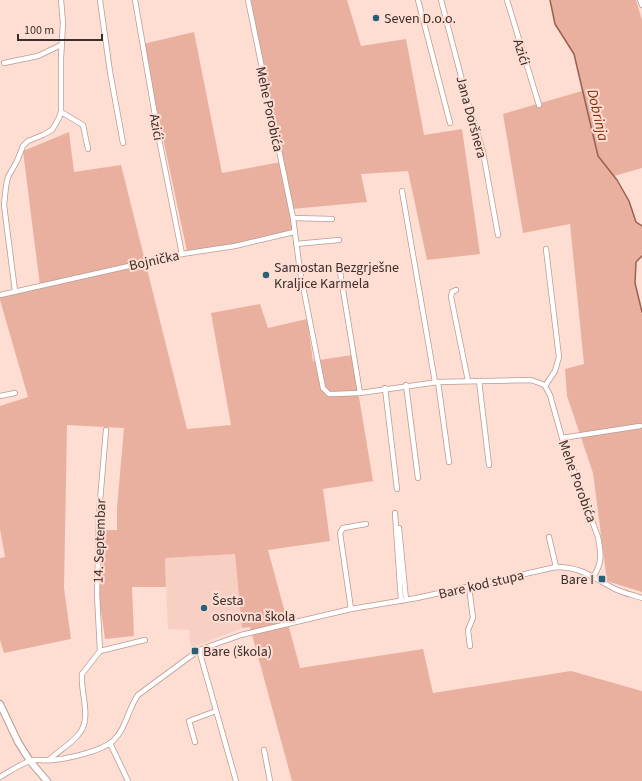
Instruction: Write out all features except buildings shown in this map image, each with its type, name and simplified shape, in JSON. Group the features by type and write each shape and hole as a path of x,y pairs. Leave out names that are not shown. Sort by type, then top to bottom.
{"main road":[{"path":"0,704 18,742 30,761 47,781"}],"street":[{"path":"15,291 4,196 8,176 17,161 23,146 28,141 52,130 61,112 61,45 63,23 61,0"},
{"path":"100,0 110,72 123,143"},
{"name":"Azići","path":"135,0 160,144 182,254"},
{"name":"Mehe Porobića","path":"248,0 293,218 307,312 323,388 329,394 360,393 385,388 436,382 531,380 539,382 545,386 550,395 562,438 598,537 601,550 601,564 593,577"},
{"path":"418,0 450,123"},
{"name":"Jana Doršnera","path":"441,0 468,103 484,152 498,235"},
{"name":"Azići","path":"507,0 539,104"},
{"path":"640,0 642,6"},
{"path":"4,63 38,56 61,45"},
{"path":"61,112 83,125 88,149"},
{"path":"402,191 449,462"},
{"path":"293,218 332,219"},
{"name":"Bojnička","path":"0,295 182,254 235,246 294,232"},
{"path":"296,244 339,240"},
{"path":"545,386 555,371 560,357 546,249"},
{"path":"340,272 360,393"},
{"path":"456,290 452,292 451,297 468,381"},
{"path":"479,381 488,465"},
{"path":"406,386 418,478"},
{"path":"385,388 397,489"},
{"path":"0,396 15,393"},
{"path":"562,438 640,426"},
{"name":"14. Septembar","path":"100,651 97,594 99,520 106,430"},
{"path":"395,513 403,600"},
{"path":"351,609 340,533 343,528 366,524"},
{"path":"399,528 403,600"},
{"path":"550,537 556,567"},
{"name":"Bare kod stupa","path":"30,761 65,759 104,747 117,736 133,702 138,695 199,650 241,635 351,609 469,587 556,567 580,570 616,589 642,598"},
{"path":"469,587 473,618 469,628 470,646"},
{"path":"49,760 72,741 83,729 84,708 82,674 100,651 145,640"},
{"path":"199,650 236,781"},
{"path":"195,742 189,722 216,711"},
{"path":"110,743 128,781"},
{"path":"264,750 270,781"},
{"path":"0,777 30,761"}],"shaded area":[{"path":"251,0 347,0 361,46 406,39 424,135 462,129 480,254 427,260 408,171 361,174 367,202 292,209 294,233 188,256 143,44 194,32 222,173 281,162"},
{"path":"550,0 636,0 642,20 642,168 614,176 629,201 636,222 642,226 642,256 636,262 635,283 642,312 642,592 607,581 593,473 567,396 565,369 584,364 570,224 523,233 503,114 582,91 574,54 555,24"},
{"path":"69,132 74,172 121,165 187,429 231,425 211,313 260,304 268,328 307,319 313,361 352,355 373,481 323,489 330,541 268,550 300,668 423,649 433,693 571,671 642,691 642,781 292,781 250,627 242,628 235,554 165,558 166,587 132,587 134,636 105,639 99,597 102,530 117,530 117,508 124,428 67,425 64,588 71,639 4,653 0,640 0,558 5,557 0,529 0,406 28,397 0,300 0,294 40,286 23,151"},
{"name":"Šesta osnovna škola","path":"235,554 242,628 191,648 189,630 168,629 165,558"}],"waterway":[{"name":"Dobrinja","path":"550,0 555,24 574,54 598,156 617,180 629,201 636,222 642,226"},
{"name":"Dobrinja","path":"642,256 636,262 635,283 642,312"}],"place":[{"name":"Seven D.o.o.","path":"376,18"},
{"name":"Samostan Bezgrješne Kraljice Karmela","path":"266,275"},
{"name":"Bare I","path":"602,579"},
{"name":"Šesta osnovna škola","path":"204,608"},
{"name":"Bare (škola)","path":"195,651"}]}
